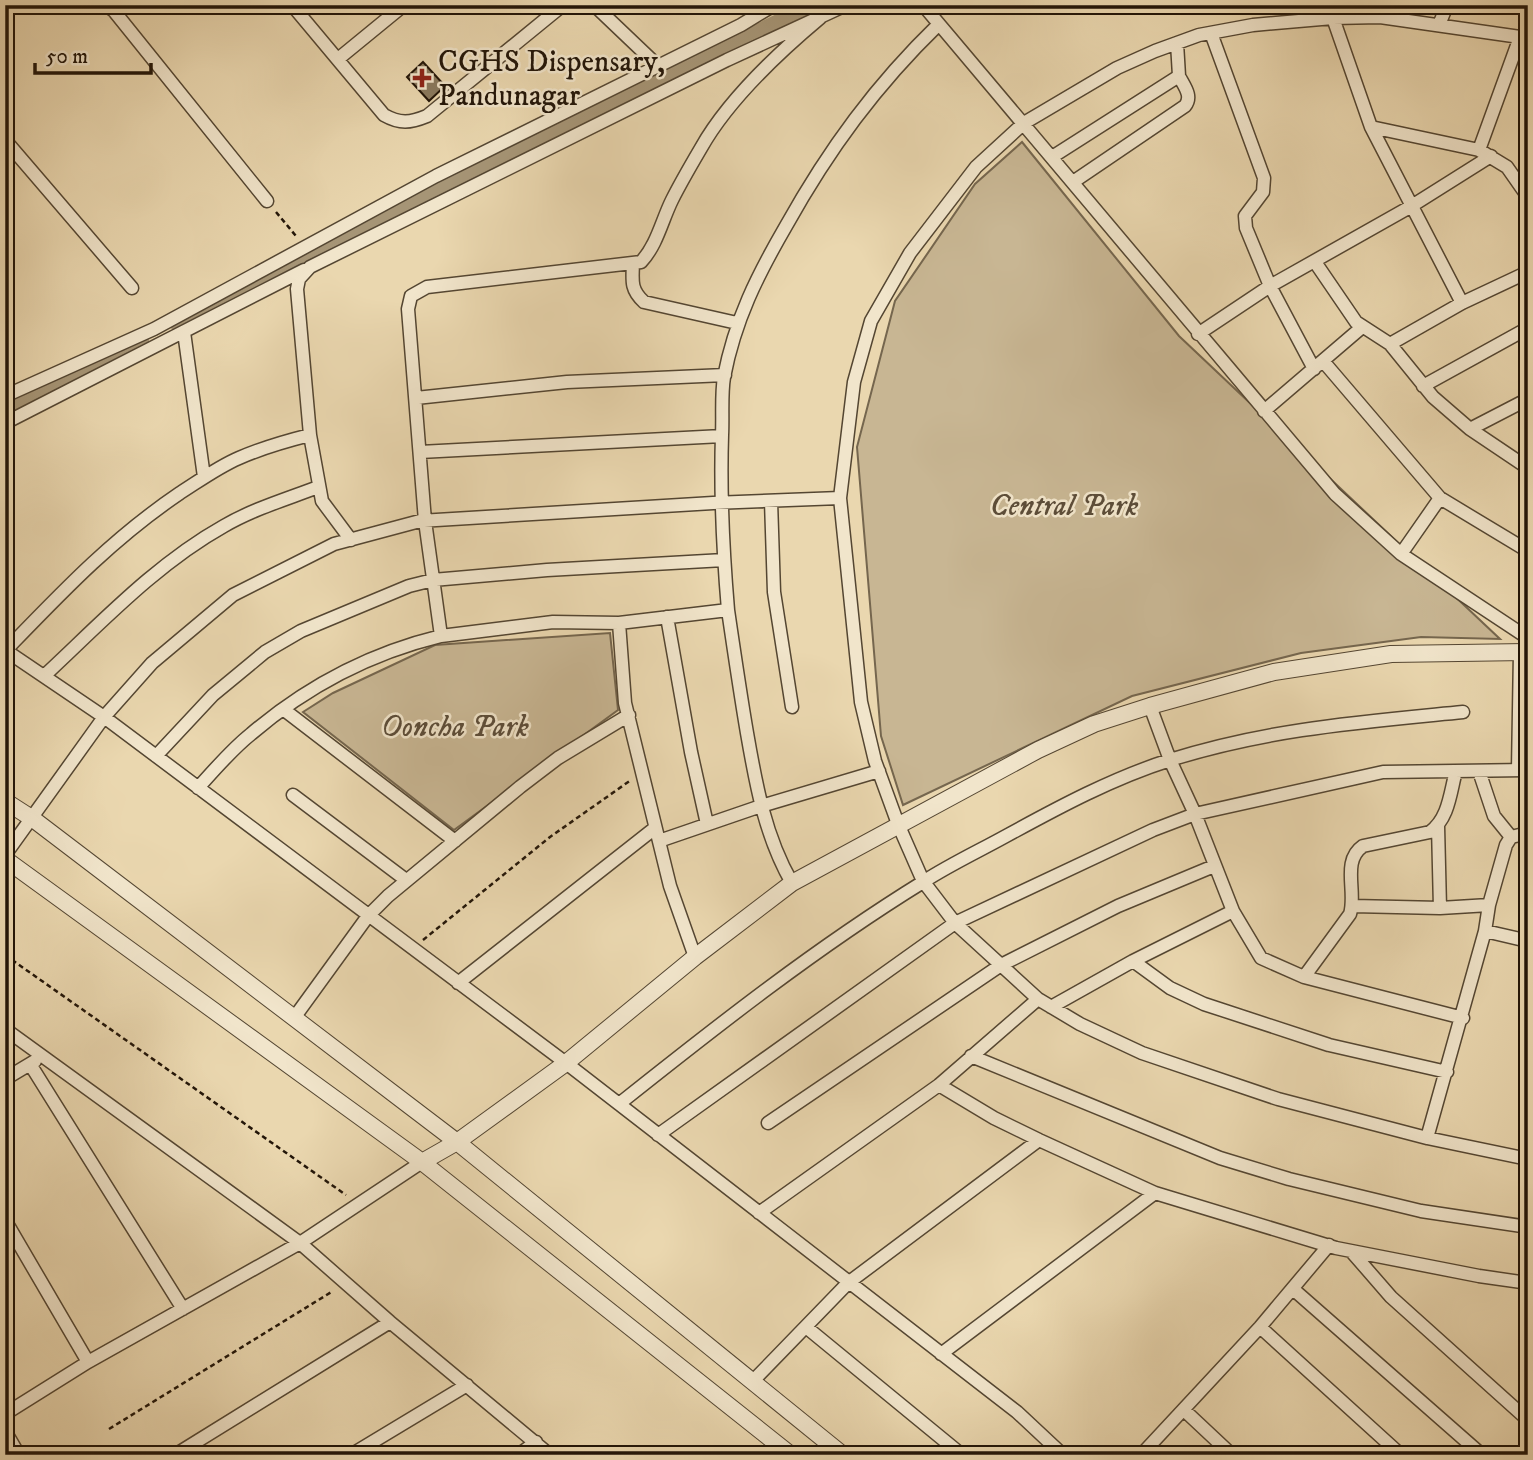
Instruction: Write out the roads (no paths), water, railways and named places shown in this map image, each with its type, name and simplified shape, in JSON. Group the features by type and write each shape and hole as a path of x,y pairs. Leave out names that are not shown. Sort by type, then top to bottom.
{"street":[{"path":"292,5 384,115 397,122 413,122 428,116 563,5"},
{"path":"338,60 404,5"},
{"path":"594,5 658,66"},
{"path":"746,5 757,15"},
{"path":"7,392 154,329 436,176 774,5"},
{"path":"5,423 310,267 589,131 727,60 846,5"},
{"path":"923,5 1335,494 1401,554 1525,647"},
{"path":"1439,25 1447,5"},
{"path":"112,7 267,201"},
{"path":"1334,11 1371,127 1462,303"},
{"path":"1479,150 1524,40 1334,11 1211,33 1177,43 1117,68 1024,123 976,167 910,253 871,321 854,382 840,498 861,702 879,771 923,881 955,923 1038,999 1080,1024 1154,1058 1278,1099 1427,1138 1528,1159"},
{"path":"441,636 425,521 408,309 411,296 427,287 641,262 703,145 737,99 792,41 820,18"},
{"path":"792,883 780,862 761,806 728,610 721,502 725,375 737,323 764,263 818,168 861,110 914,47 939,24"},
{"path":"1211,33 1264,178 1265,186 1249,209 1244,222 1270,286 1318,365 1440,498 1528,551"},
{"path":"1073,182 1189,101 1189,95 1179,76 1177,43"},
{"path":"1052,157 1179,76"},
{"path":"1371,127 1479,150 1507,167 1528,197"},
{"path":"5,140 132,288"},
{"path":"1199,334 1270,286 1410,207 1492,156"},
{"path":"1315,261 1361,328 1390,344 1423,386 1471,429 1528,468"},
{"path":"633,264 631,285 644,302 737,323"},
{"path":"310,267 299,279 297,289 310,435 322,501 351,540"},
{"path":"1390,344 1462,303 1528,272"},
{"path":"1264,411 1361,328"},
{"path":"1423,386 1528,328"},
{"path":"184,332 204,477"},
{"path":"416,398 567,382 725,375"},
{"path":"1471,429 1528,399"},
{"path":"310,435 240,457 204,477 151,513 101,553 6,650 104,717 566,1063 1017,1412 1063,1455"},
{"path":"420,452 722,436"},
{"path":"44,676 162,567 224,526 318,487"},
{"path":"791,1455 422,1162 5,857 104,717 152,663 233,595 334,544 425,521 721,502 840,498"},
{"path":"1401,554 1440,498"},
{"path":"771,501 774,592 792,708"},
{"path":"156,756 212,695 265,652 313,626 409,586 433,580 547,570 724,560"},
{"path":"198,788 249,734 283,709 328,680 402,645 441,636 553,622 619,623 728,610"},
{"path":"667,617 707,824"},
{"path":"619,623 620,659 629,715 670,886 695,957"},
{"path":"5,1414 88,1362 300,1243 422,1162 457,1142 566,1063 695,957 792,883 1038,750 1094,724 1274,672 1391,654 1525,647"},
{"path":"658,1135 955,923 1153,830 1195,814 1382,772 1523,770 1525,647"},
{"path":"1150,706 1233,911 1261,958 1304,977 1463,1018"},
{"path":"283,709 456,841"},
{"path":"619,1104 762,991 923,881 1055,809 1170,760 1280,733 1323,725 1462,712"},
{"path":"294,1018 368,916 406,880 520,786 558,758 629,715"},
{"path":"458,983 657,835 707,824 879,771"},
{"path":"1304,977 1350,914 1353,906 1351,860 1358,849 1430,832 1438,826 1444,817 1456,771"},
{"path":"1479,771 1494,816 1511,837"},
{"path":"293,795 406,880"},
{"path":"5,801 33,819 457,1142 844,1455"},
{"path":"1438,826 1440,908"},
{"path":"1427,1138 1463,1018 1506,845 1511,837 1528,833"},
{"path":"768,1123 1001,965 1118,906 1214,866"},
{"path":"1353,906 1440,908 1489,905"},
{"path":"1051,1006 1233,911"},
{"path":"1485,931 1528,941"},
{"path":"1133,961 1170,988 1216,1008 1329,1045 1447,1072"},
{"path":"759,1213 939,1085 1038,999"},
{"path":"5,1029 300,1243 550,1455"},
{"path":"5,1079 43,1056"},
{"path":"971,1056 1220,1158 1289,1179 1421,1210 1528,1227"},
{"path":"30,1064 183,1309"},
{"path":"939,1085 994,1118 1155,1193 1351,1251 1528,1283"},
{"path":"753,1381 848,1283 1039,1140"},
{"path":"941,1354 1155,1193"},
{"path":"5,1220 88,1362"},
{"path":"1141,1455 1260,1327 1329,1245"},
{"path":"1351,1251 1391,1297 1528,1420"},
{"path":"1293,1289 1482,1455"},
{"path":"175,1455 390,1322"},
{"path":"806,1327 962,1455"},
{"path":"1260,1327 1401,1455"},
{"path":"358,1453 467,1385"},
{"path":"1184,1410 1233,1455"},
{"path":"5,1431 19,1455"},
{"path":"518,1455 536,1442"}],"waterway":[{"path":"177,323 658,80 814,5"},
{"path":"5,406 141,341"}],"place":[{"name":"CGHS Dispensary, Pandunagar","path":"422,78"}],"park label":[{"name":"Central Park","path":"1064,505"},
{"name":"Ooncha Park","path":"455,726"}]}
